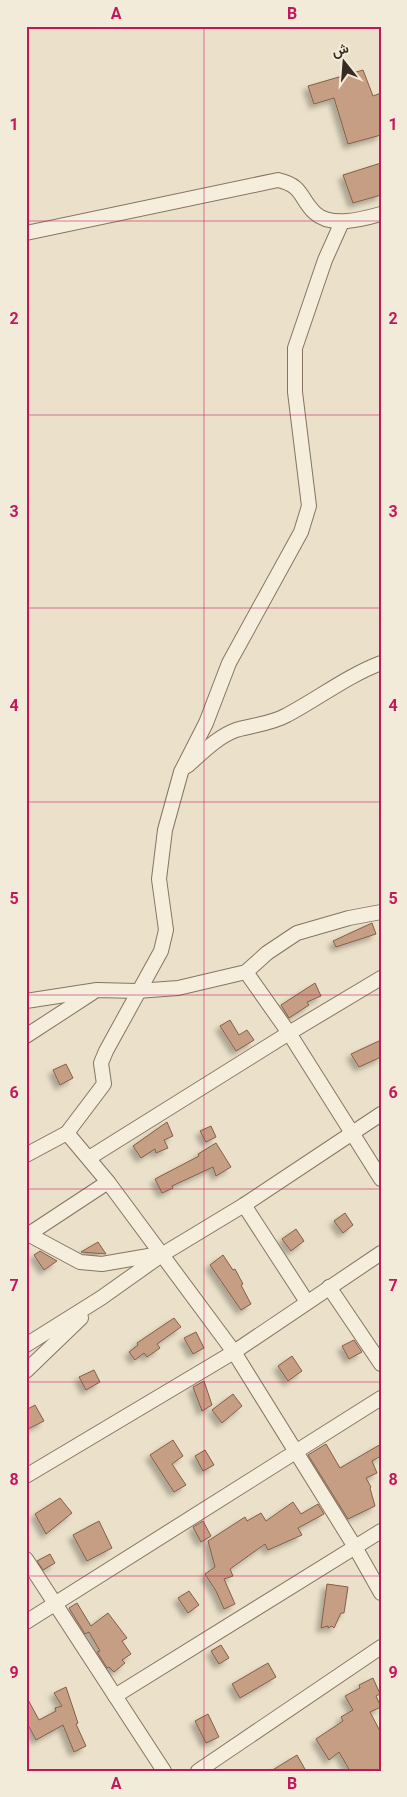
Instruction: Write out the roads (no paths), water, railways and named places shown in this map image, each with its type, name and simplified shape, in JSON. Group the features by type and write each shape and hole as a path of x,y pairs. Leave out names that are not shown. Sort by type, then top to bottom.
{"street":[{"path":"26,234 278,180 292,184 316,214 342,222 381,214"},
{"path":"26,1155 67,1133 104,1084 101,1063 103,1057 161,950 166,930 158,879 165,830 181,772 206,724 229,663 301,532 310,506 295,392 295,348 322,268 342,222"},
{"path":"181,772 216,741 236,730 263,725 285,716 334,686 381,663"},
{"path":"26,1001 97,990 138,991 178,988 246,972 267,952 297,933 350,918 381,912"},
{"path":"246,972 290,1033 381,1178"},
{"path":"89,1158 381,978"},
{"path":"26,1036 97,990"},
{"path":"26,1344 101,1298 163,1254 244,1205 381,1114"},
{"path":"67,1133 89,1158 163,1254 234,1352 355,1547 381,1593"},
{"path":"108,1182 27,1234 80,1262 102,1264 163,1254"},
{"path":"244,1205 306,1302"},
{"path":"26,1476 234,1352 381,1253"},
{"path":"329,1287 381,1364"},
{"path":"26,1371 101,1298"},
{"path":"26,1622 381,1398"},
{"path":"115,1696 381,1531"},
{"path":"26,1559 164,1771"},
{"path":"198,1771 381,1646"}]}
